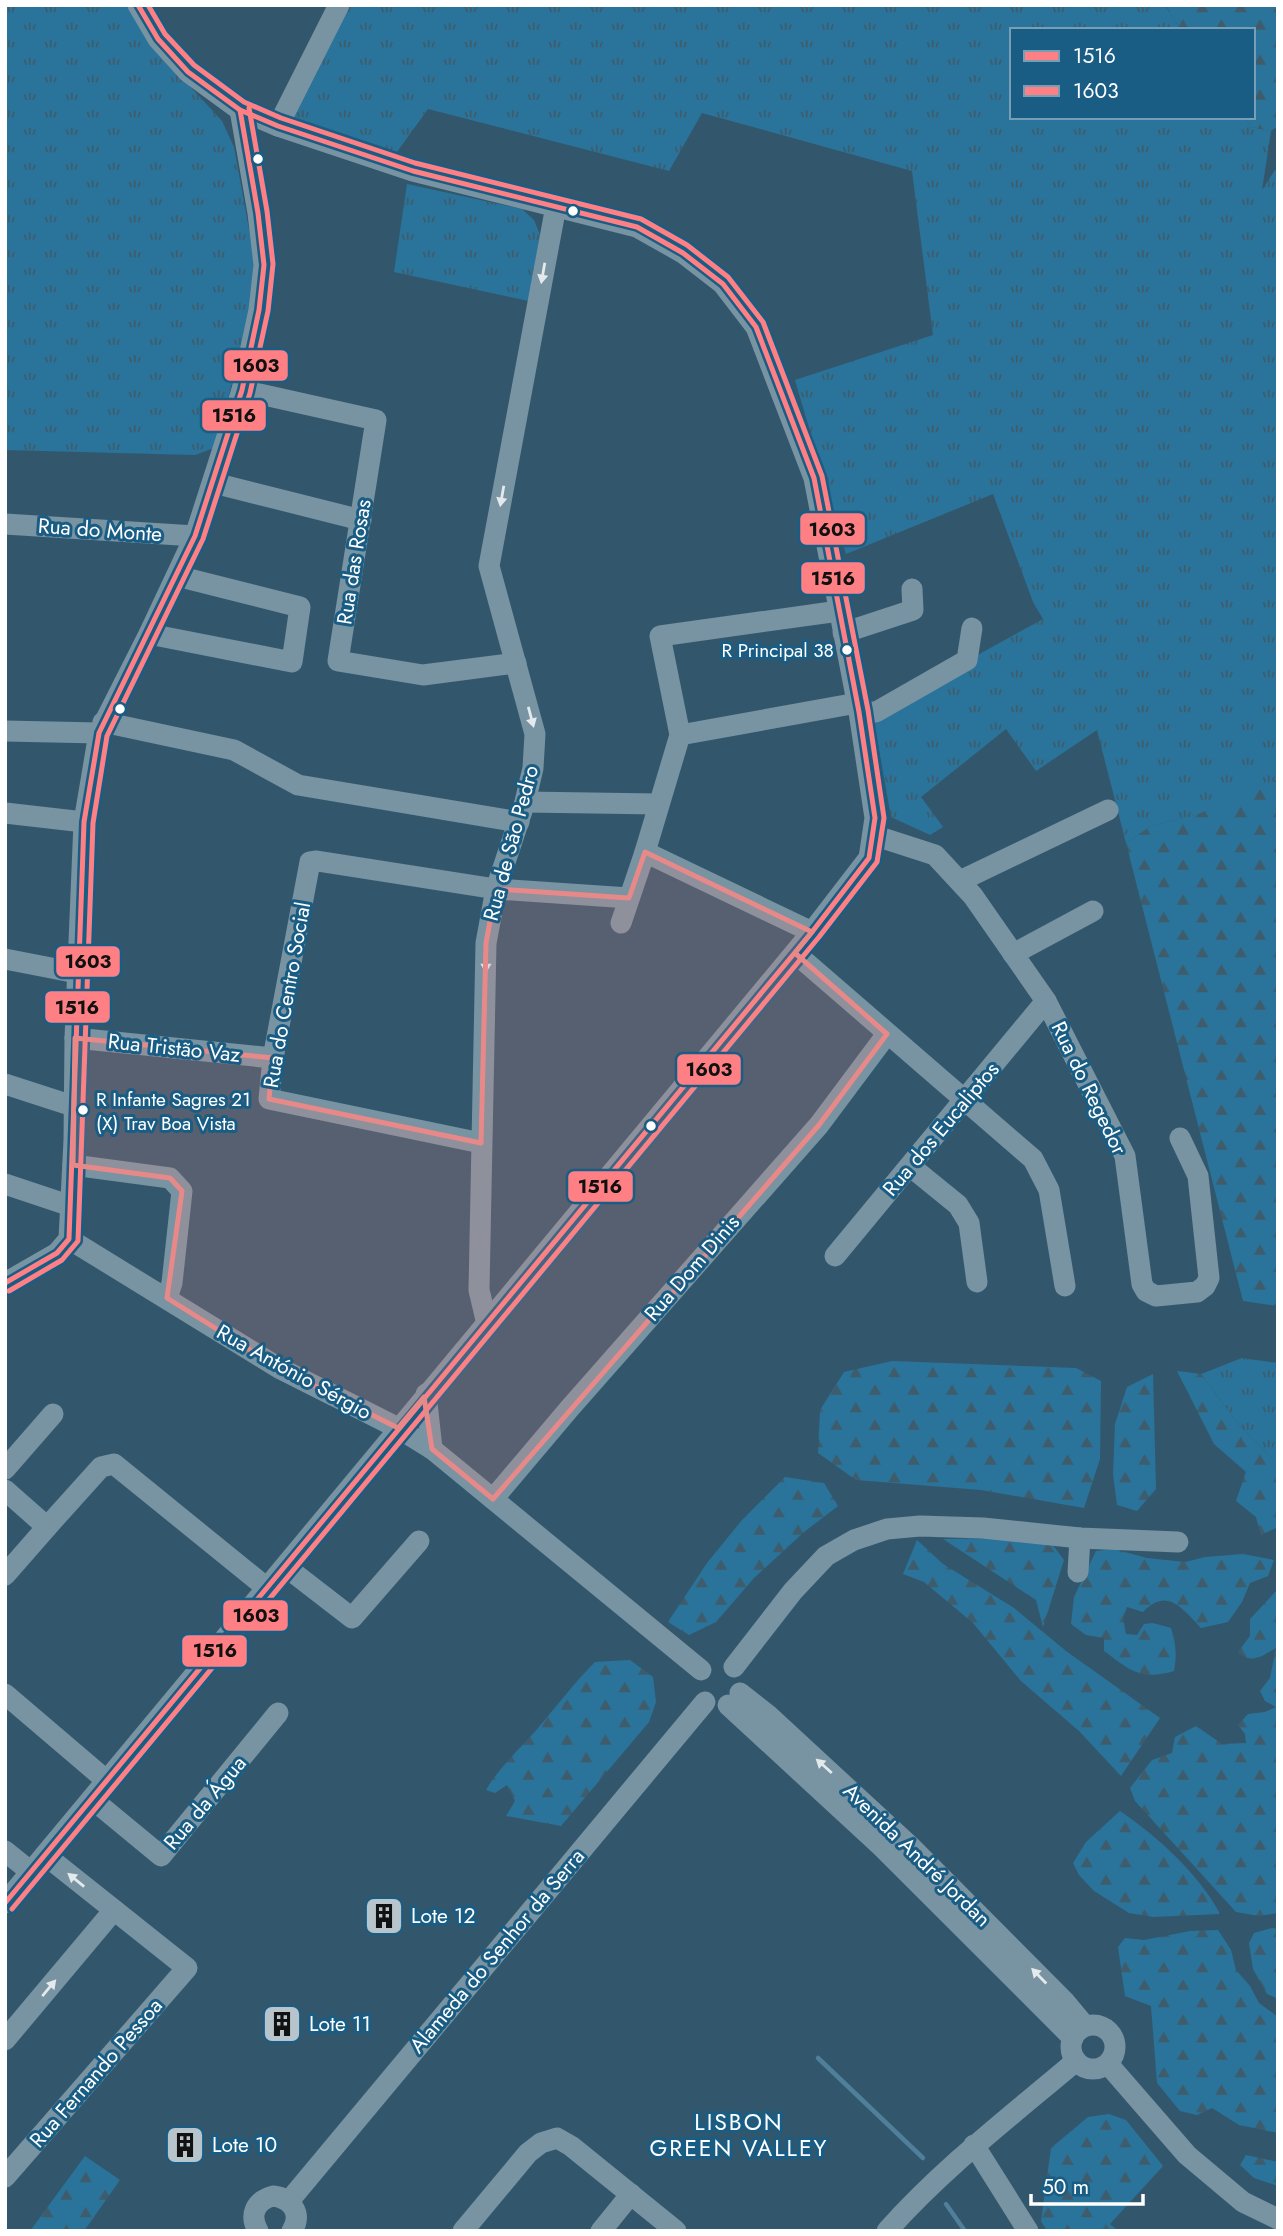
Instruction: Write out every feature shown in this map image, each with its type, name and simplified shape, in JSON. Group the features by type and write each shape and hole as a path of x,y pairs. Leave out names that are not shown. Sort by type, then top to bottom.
{"street":[{"path":"5,1903 812,932 869,858 875,818 858,707 814,478 755,327 723,284 682,253 637,227 413,171 278,126 240,110 188,72 158,39 138,5"},
{"path":"278,126 339,5"},
{"path":"5,1283 57,1253 69,1239 83,822 101,727 149,635 195,536 242,390 259,310 264,265 240,110"},
{"name":"Rua de São Pedro","path":"487,1324 479,1290 486,943 496,889 522,812 533,768 535,734 489,566 556,206"},
{"name":"Rua das Rosas","path":"242,390 376,420 338,661 423,674 516,663"},
{"path":"214,483 360,520"},
{"name":"Rua do Monte","path":"5,524 195,536"},
{"path":"149,635 292,662 300,607 177,576"},
{"path":"843,633 913,610 912,589"},
{"path":"621,923 680,735 660,636 839,611"},
{"path":"680,735 858,707 876,712 967,660 972,628"},
{"path":"5,731 101,727 234,750 298,785 522,812 658,804"},
{"path":"960,881 1108,810"},
{"path":"5,813 83,822"},
{"name":"Rua do Regedor","path":"873,835 935,855 960,881 1046,1002 1125,1156 1142,1284 1146,1291 1156,1296 1197,1292 1205,1286 1209,1278 1198,1177 1180,1138"},
{"path":"645,852 812,932"},
{"name":"Rua do Centro Social","path":"481,1143 269,1100 273,1058 310,862 496,889"},
{"path":"496,889 629,898"},
{"path":"1013,954 1093,911"},
{"path":"795,953 1033,1159 1049,1190 1065,1286"},
{"path":"5,959 77,973"},
{"name":"Rua dos Eucaliptos","path":"835,1256 1046,1002"},
{"name":"Rua Dom Dinis","path":"493,1499 818,1125 887,1034"},
{"name":"Rua Tristão Vaz","path":"75,1038 273,1058"},
{"path":"5,1084 73,1105"},
{"path":"73,1165 170,1178 182,1191 172,1283 167,1298"},
{"path":"910,1166 958,1205 969,1223 977,1282"},
{"path":"5,1184 71,1206"},
{"name":"Rua António Sérgio","path":"69,1239 279,1368 398,1428 432,1449 701,1670"},
{"path":"426,1394 432,1449"},
{"path":"5,1469 53,1414"},
{"path":"5,1575 101,1467 114,1464 268,1589"},
{"path":"5,1490 47,1527"},
{"path":"734,1667 793,1591 826,1556 854,1541 887,1529 920,1526 983,1528 1080,1538 1178,1542"},
{"path":"1078,1572 1080,1538"},
{"path":"286,1567 352,1618 419,1541"},
{"path":"717,1661 734,1667 742,1684 734,1699 720,1707 705,1702 696,1687 701,1670 717,1661"},
{"path":"5,1694 107,1781"},
{"name":"Avenida André Jordan","path":"734,1699 881,1846 1079,2032"},
{"name":"Alameda do Senhor da Serra","path":"289,2201 705,1702"},
{"name":"Rua da Água","path":"92,1799 161,1856 278,1713"},
{"path":"5,1851 31,1872"},
{"path":"5,2040 114,1910 46,1855"},
{"name":"Rua Fernando Pessoa","path":"5,2177 187,1968 114,1910"},
{"path":"1094,2025 1103,2027 1114,2040 1116,2049 1108,2064 1091,2070 1076,2061 1070,2046 1079,2032 1094,2025"},
{"path":"887,2231 916,2198 974,2145 1076,2061"},
{"path":"1108,2064 1187,2155 1243,2202 1278,2219"},
{"path":"463,2231 528,2152 541,2143 557,2138 571,2146 676,2231"},
{"path":"974,2145 1028,2231"},
{"path":"601,2231 631,2194"},
{"path":"258,2231 253,2220 254,2211 258,2203 272,2196 289,2201 294,2208 296,2217 292,2231"}],"highlighted area":[{"path":"645,852 812,932 795,953 887,1034 819,1125 493,1499 432,1449 424,1397 398,1428 279,1368 167,1298 182,1191 170,1178 73,1165 75,1038 273,1058 269,1099 481,1143 486,943 496,889 629,898"}],"green space":[{"path":"5,5 127,5 151,44 222,121 234,147 254,257 251,315 214,448 195,455 5,450"},
{"path":"347,5 1165,5 1180,28 1010,28 1010,119 1245,119 1251,127 1271,131 1262,190 1275,170 1278,172 1278,782 1199,814 1151,826 1126,843 1097,730 1036,771 1006,729 921,797 943,827 930,835 891,817 874,721 983,652 1043,619 1033,602 993,494 846,554 795,380 933,335 912,171 702,113 669,171 428,109 394,156 290,118"},
{"path":"1165,5 1278,5 1278,126 1271,131 1251,127 1245,119 1255,119 1255,28 1180,28"},
{"path":"407,184 522,209 534,220 540,235 529,301 394,272"},
{"path":"1275,780 1278,782 1278,1306 1243,1301 1126,843 1151,826 1199,814"},
{"path":"1242,1358 1278,1363 1278,1465 1239,1425 1201,1374"},
{"path":"892,1361 1076,1368 1101,1381 1100,1459 1084,1508 981,1490 856,1480 818,1453 820,1410 844,1372"},
{"path":"1177,1371 1201,1374 1239,1425 1278,1465 1278,1527 1261,1535 1256,1517 1236,1501 1246,1472 1214,1444"},
{"path":"1153,1374 1156,1489 1137,1511 1117,1505 1113,1474 1115,1424 1127,1387"},
{"path":"785,1477 824,1483 838,1506 804,1532 754,1578 716,1622 689,1635 668,1622 707,1563 742,1520"},
{"path":"1004,1538 1052,1544 1064,1560 1043,1627 1036,1600 943,1539"},
{"path":"917,1540 943,1564 1014,1608 1066,1651 1160,1718 1121,1776 1079,1731 1021,1681 973,1623 924,1582 903,1574"},
{"path":"1114,1549 1147,1558 1185,1562 1205,1557 1243,1554 1274,1560 1268,1576 1250,1583 1242,1602 1228,1622 1201,1628 1181,1608 1167,1601 1160,1601 1143,1612 1127,1607 1123,1619 1126,1634 1137,1635 1144,1624 1153,1623 1171,1628 1176,1650 1174,1671 1152,1675 1129,1668 1104,1651 1104,1638 1086,1635 1071,1624 1074,1597 1096,1551"},
{"path":"1278,1589 1278,1913 1259,1916 1236,1912 1135,1801 1130,1788 1152,1760 1172,1753 1175,1737 1196,1726 1222,1744 1246,1743 1245,1734 1238,1725 1248,1714 1265,1712 1276,1707 1265,1701 1260,1691 1270,1678 1276,1648 1252,1659 1238,1652 1250,1636 1250,1619"},
{"path":"630,1660 653,1677 656,1702 649,1722 561,1826 506,1816 515,1801 507,1785 495,1793 486,1790 498,1773 595,1662"},
{"path":"1120,1811 1149,1832 1189,1870 1220,1914 1153,1917 1129,1913 1094,1891 1079,1875 1073,1863 1086,1842"},
{"path":"1278,1929 1278,1999 1267,1994 1253,1969 1249,1943 1254,1933"},
{"path":"1218,1930 1231,1950 1236,1970 1250,1986 1259,2003 1278,2017 1278,2133 1239,2125 1212,2108 1197,2115 1180,2111 1157,2083 1151,2006 1125,1996 1118,1947 1125,1938 1144,1940 1190,1931"},
{"path":"1109,2114 1126,2120 1163,2166 1110,2224 1118,2231 1047,2231 1041,2221 1051,2148 1088,2117"},
{"path":"1246,2155 1278,2162 1278,2186 1254,2178 1240,2165"},
{"path":"85,2156 120,2180 84,2231 30,2231"}],"waterway":[{"path":"818,2058 923,2158"},
{"path":"946,2204 965,2231"}],"transit line":[{"name":"1516","path":"5,1903 812,932 869,858 875,818 859,712 814,478 756,327 723,284 683,253 637,227 413,171 278,126 240,110 188,72 158,39 138,5"},
{"name":"1603","path":"12,1909 819,937 877,862 884,818 868,710 822,476 763,322 728,277 687,245 641,219 415,163 281,118 244,102 194,65 165,34 148,5"},
{"name":"1603","path":"9,1291 62,1260 78,1241 93,823 107,736 203,539 250,393 268,311 273,264 267,211 249,108"},
{"name":"1516","path":"5,1283 57,1253 69,1239 84,822 99,733 195,536 242,390 259,310 264,265 240,110"}],"place":[{"name":"R Principal 38","path":"847,650"},
{"name":"R Infante Sagres 21 (X) Trav Boa Vista","path":"83,1110"},
{"name":"Lote 12","path":"384,1916"},
{"name":"Lote 11","path":"282,2024"},
{"name":"Lote 10","path":"185,2145"}],"district":[{"name":"LISBON GREEN VALLEY","path":"739,2135"}]}
